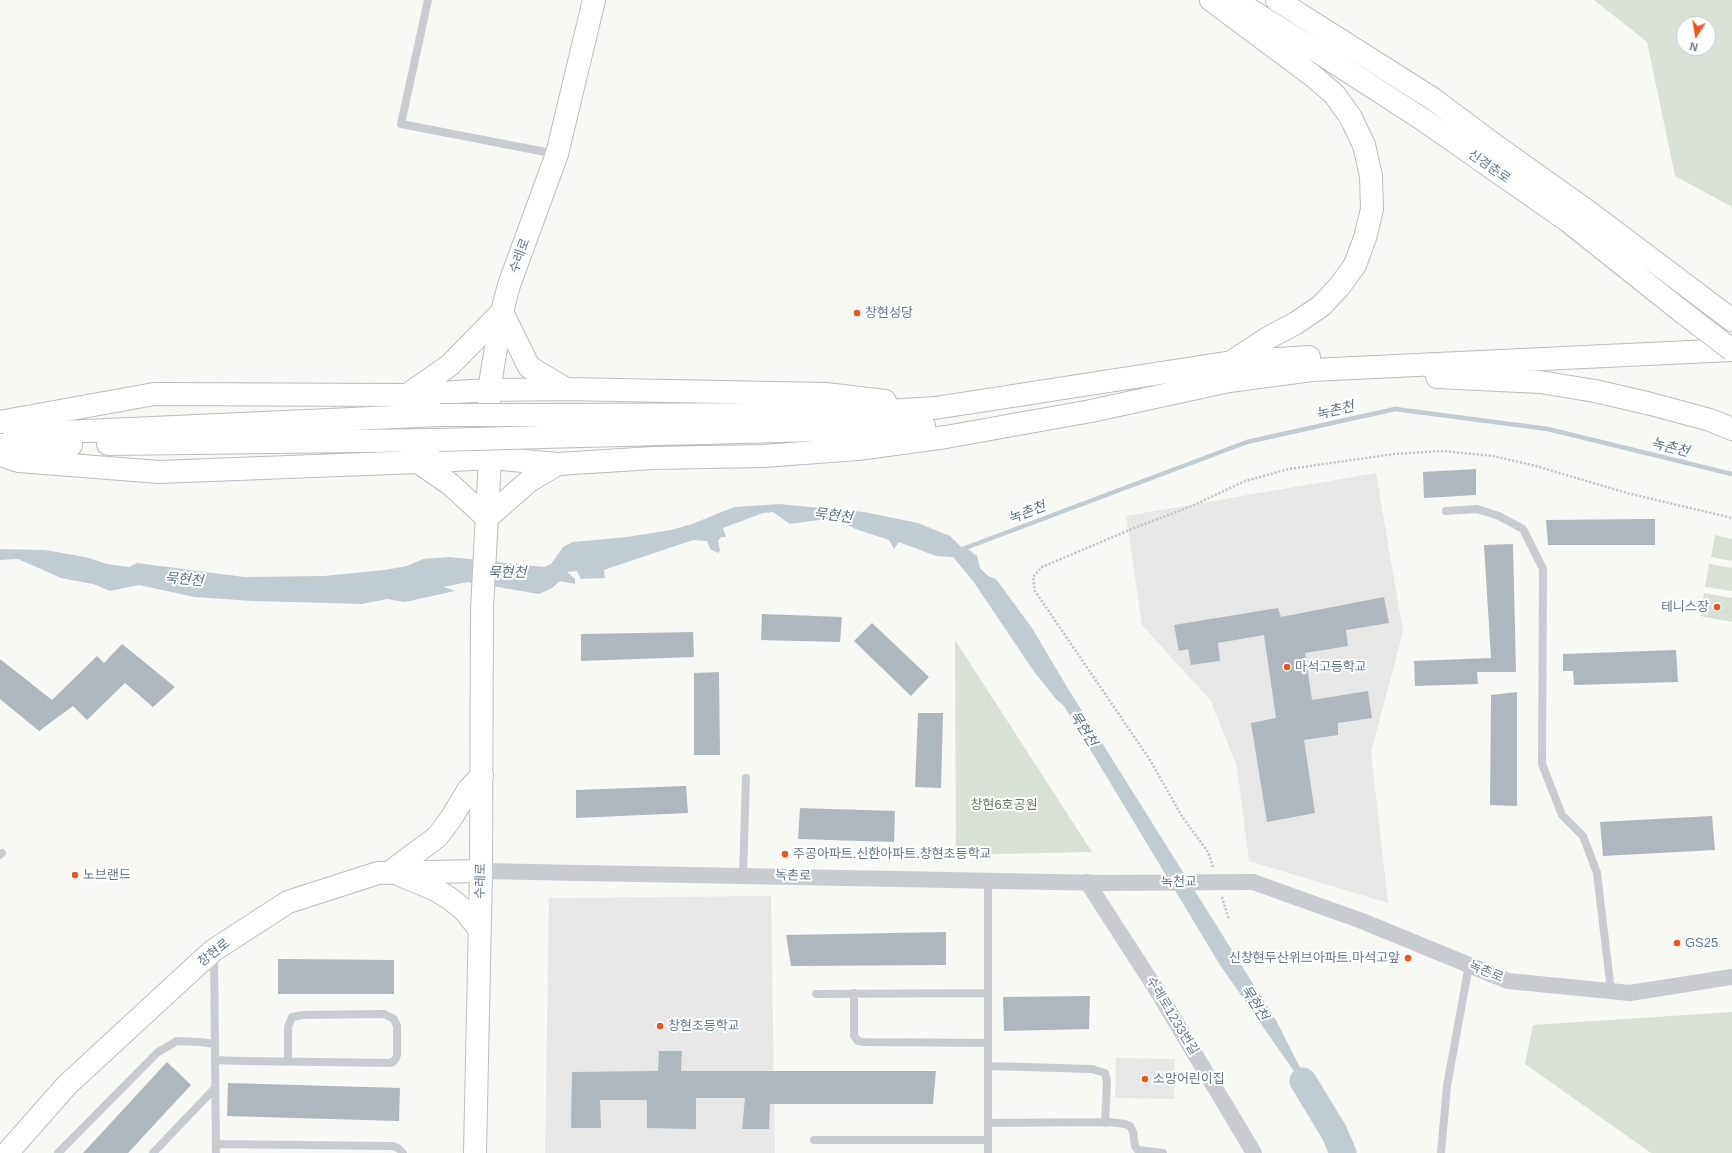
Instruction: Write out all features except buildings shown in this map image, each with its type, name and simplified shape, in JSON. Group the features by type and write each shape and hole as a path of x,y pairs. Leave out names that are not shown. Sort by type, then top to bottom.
{"main road":[{"name":"수레로","path":"475,1153 481,871 482,609 490,458 489,390 502,312 509,285 557,154 594,0"},
{"path":"1211,0 1313,76 1334,94 1350,116 1364,145 1371,176 1372,209 1365,238 1355,265 1339,287 1321,306 1296,324 1268,338 1232,362"},
{"name":"신경춘로","path":"1234,0 1324,55 1422,119 1568,222 1732,350"},
{"name":"신경춘로","path":"1277,0 1433,99 1496,146 1590,212 1732,320"},
{"path":"407,395 450,365 502,312 529,367 566,389"},
{"path":"0,426 64,432 440,415 839,414 935,408 1232,362 1732,335"},
{"path":"0,455 19,461 159,472 490,458 558,464 653,458 763,456 858,449 946,437 1091,410 1229,381 1312,370 1732,350"},
{"path":"1312,370 1540,382 1595,391 1651,404 1710,420 1732,429"},
{"path":"0,422 154,394 407,395 489,390 566,389 826,394 935,408"},
{"path":"0,445 439,440 898,428 1091,410"},
{"path":"418,462 450,484 487,518 529,481 558,464"},
{"path":"390,872 437,837 469,789 482,776"},
{"name":"창현로","path":"7,1153 67,1085 214,950 288,902 378,872 481,871"},
{"path":"390,872 419,882 449,898 464,910 480,930"}],"street":[{"name":"녹촌로","path":"481,871 1104,882"},
{"name":"수레로1233번길","path":"1087,882 1156,989 1254,1153"},
{"name":"녹천교","path":"1104,882 1253,882"},
{"name":"녹촌로","path":"1253,882 1362,921 1508,981 1630,993 1732,977"}],"lane":[{"path":"428,0 401,124 557,154"},
{"path":"1446,511 1477,509 1499,516 1523,529 1543,569 1542,764 1562,815 1583,836 1597,873 1611,991"},
{"path":"743,875 746,778"},
{"path":"988,880 988,1153"},
{"path":"214,950 216,1153"},
{"path":"1441,1153 1447,1086 1469,965"},
{"path":"854,993 854,1036 858,1041 988,1043"},
{"path":"816,994 988,993"},
{"path":"215,1060 288,1062 391,1063 395,1060 397,1054 397,1026 394,1019 384,1014 303,1014 292,1017 288,1027 288,1062"},
{"path":"58,1153 158,1052 176,1042 200,1042 215,1044"},
{"path":"988,1066 1092,1069 1105,1073 1107,1081 1105,1122"},
{"path":"152,1153 215,1088"},
{"path":"988,1123 1105,1122 1130,1126 1133,1132 1135,1146 1138,1150 1163,1153"},
{"path":"814,1140 988,1140"},
{"path":"216,1144 392,1146 398,1148 403,1153"}],"path":[{"path":"1215,875 1208,852 1183,818 1150,760 1035,591 1033,578 1042,567 1134,528 1192,506 1245,481 1289,469 1394,454 1443,451 1493,456 1536,466 1627,493 1732,518"},
{"path":"1220,890 1229,920"}],"shaded area":[{"name":"마석고등학교","path":"1376,473 1403,632 1371,752 1388,903 1249,861 1237,767 1211,701 1142,625 1126,516"},
{"name":"창현초등학교","path":"771,896 775,1153 545,1153 549,898"},
{"name":"소망어린이집","path":"1116,1058 1175,1059 1174,1099 1115,1098"}],"green space":[{"path":"1594,0 1732,0 1732,207 1675,176 1647,42"},
{"path":"1715,535 1732,539 1732,561 1711,557"},
{"name":"테니스장","path":"1709,564 1732,568 1732,591 1705,587"},
{"name":"테니스장","path":"1704,593 1732,598 1732,622 1700,616"},
{"name":"창현6호공원","path":"955,640 1092,852 956,855"},
{"path":"1732,1012 1732,1153 1651,1153 1525,1064 1533,1025"}],"water":[{"path":"779,504 864,512 918,523 950,536 961,547 968,549 977,556 980,568 988,576 996,579 1032,628 1067,687 1277,1022 1323,1113 1220,965 1064,706 1056,699 1035,673 973,581 953,557 936,556 899,542 894,549 889,540 858,530 833,518 790,524 773,512 763,513 723,528 726,537 721,537 718,541 720,550 718,553 710,549 707,541 693,540 604,570 605,578 581,579 577,571 567,572 575,579 575,584 560,581 552,588 539,594 468,582 444,587 455,591 405,602 387,599 362,604 253,601 194,597 139,585 110,591 93,584 61,578 18,559 0,560 0,549 45,550 85,557 107,564 129,567 137,563 244,577 324,576 384,570 407,566 423,559 449,557 544,567 551,564 563,547 573,542 627,537 671,530 692,524 734,507"}],"waterway":[{"name":"녹촌천","path":"960,550 1247,442 1395,409 1548,429 1732,474"},
{"name":"묵현천","path":"1303,1081 1334,1132 1343,1153"}],"place":[{"name":"창현성당","path":"857,313"},
{"name":"테니스장","path":"1717,607"},
{"name":"마석고등학교","path":"1287,667"},
{"name":"주공아파트.신한아파트.창현초등학교","path":"785,854"},
{"name":"노브랜드","path":"75,875"},
{"name":"GS25","path":"1677,943"},
{"name":"신창현두산위브아파트.마석고앞","path":"1408,958"},
{"name":"창현초등학교","path":"660,1026"},
{"name":"소망어린이집","path":"1145,1079"}]}
